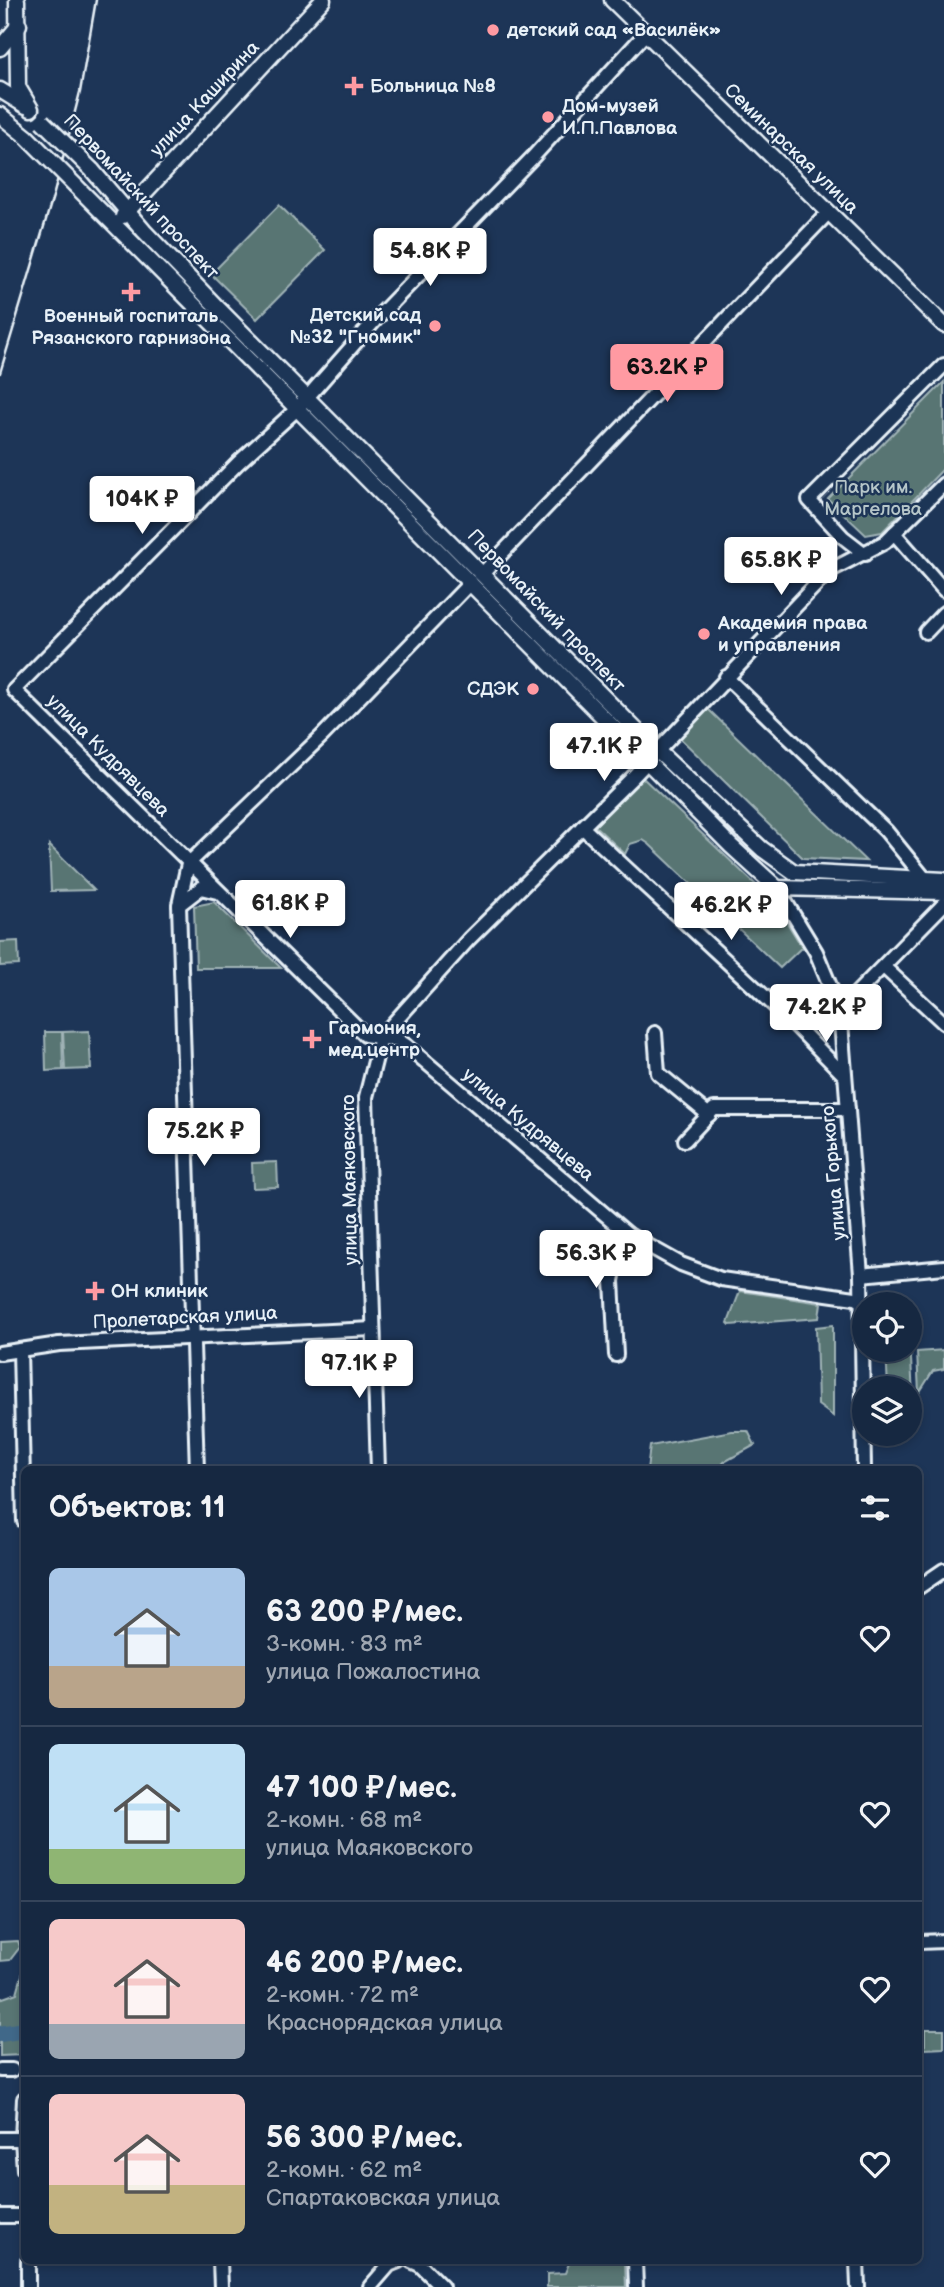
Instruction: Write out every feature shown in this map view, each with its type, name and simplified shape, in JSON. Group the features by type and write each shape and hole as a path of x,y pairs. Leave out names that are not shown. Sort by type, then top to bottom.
{"main road":[{"path":"17,0 20,94 31,109"},
{"name":"улица Каширина","path":"114,224 324,0"},
{"name":"Семинарская улица","path":"612,0 944,324"},
{"path":"1,48 19,25"},
{"path":"1,48 12,48 18,61"},
{"path":"0,83 18,61"},
{"name":"Первомайский проспект","path":"0,90 31,109 92,170 302,403"},
{"name":"Первомайский проспект","path":"0,115 27,137 302,403 652,756 777,888"},
{"name":"Первомайский проспект","path":"652,756 762,849 794,872 925,879"},
{"path":"925,879 944,880"},
{"path":"777,888 944,892"}],"street":[{"path":"302,403 377,318 532,158 645,34"},
{"path":"197,1466 179,905 188,864 322,736 828,213"},
{"path":"865,554 843,537 809,500 944,365"},
{"name":"улица Кудрявцева","path":"302,403 238,463 14,690 188,864 365,1035 398,1040 407,1046 629,1235 681,1264 721,1279 852,1298"},
{"name":"улица Маяковского","path":"378,1466 366,1097 381,1037 470,939 652,756 829,571 865,554 894,533 944,484"},
{"path":"894,533 944,590"},
{"path":"926,632 944,613"},
{"path":"726,677 886,831 925,879"},
{"path":"582,827 792,1022 845,1076"},
{"path":"183,886 195,877 204,879"},
{"path":"179,905 201,888 217,892"},
{"name":"улица Горького","path":"777,888 816,952 840,1010 862,1292"},
{"path":"840,1010 944,904"},
{"path":"887,970 944,1023"},
{"path":"655,1033 658,1073 709,1115"},
{"path":"685,1140 714,1109 848,1109"},
{"path":"616,1354 612,1281 616,1260 629,1235"},
{"path":"861,1275 944,1267"},
{"name":"Пролетарская улица","path":"0,1353 59,1344 373,1329"},
{"path":"20,1350 23,1466"},
{"name":"улица Горького","path":"864,1446 864,1466"},
{"path":"922,1585 944,1570"},
{"path":"922,1942 944,1941"},
{"path":"0,2139 21,2140"},
{"path":"0,2216 21,2216"},
{"path":"28,2264 28,2287"},
{"path":"220,2264 221,2287"},
{"path":"370,2287 391,2264"},
{"path":"418,2264 442,2287"},
{"path":"635,2264 636,2287"},
{"path":"857,2264 858,2287"}],"green space":[{"path":"279,205 325,250 257,319 211,274"},
{"name":"Парк им. Маргелова","path":"944,382 944,468 882,532 866,535 828,499"},
{"path":"708,709 866,861 803,858 680,738"},
{"path":"642,777 775,903 802,947 780,968 649,844 643,840 630,844 625,854 595,826"},
{"path":"49,845 94,890 51,891"},
{"path":"214,902 281,968 196,968 194,906"},
{"path":"18,941 19,965 0,966 0,942"},
{"path":"89,1031 91,1069 65,1070 63,1032"},
{"path":"45,1032 62,1032 63,1070 46,1071"},
{"path":"277,1162 278,1187 253,1188 252,1163"},
{"path":"740,1291 821,1303 819,1318 730,1325 728,1323"},
{"path":"833,1325 833,1416 818,1405 816,1327"},
{"path":"944,1350 944,1369 933,1371 922,1388 917,1362 922,1362 922,1352"},
{"path":"887,1362 911,1362 912,1376 887,1376"},
{"path":"732,1431 748,1431 755,1445 722,1466 648,1466 650,1446"},
{"path":"18,1941 20,1947 10,1960 0,1961 0,1942"},
{"path":"21,1979 21,2055 0,2056 0,1999 17,1993"},
{"path":"925,2029 944,2029 944,2048 925,2049"},
{"path":"569,2264 625,2264 626,2287 547,2287 547,2274 565,2273"}],"waterway":[{"path":"0,2034 21,2030"}],"railway":[{"path":"0,373 54,193 80,92 96,0"}],"place":[{"name":"детский сад «Василёк»","path":"493,30"},
{"name":"Больница №8","path":"354,86"},
{"name":"Дом-музей И.П.Павлова","path":"548,117"},
{"name":"Военный госпиталь Рязанского гарнизона","path":"131,292"},
{"name":"Детский сад №32 \"Гномик\"","path":"435,326"},
{"name":"Академия права и управления","path":"704,634"},
{"name":"СДЭК","path":"533,689"},
{"name":"Гармония, мед.центр","path":"312,1039"},
{"name":"ОН клиник","path":"95,1291"}]}
